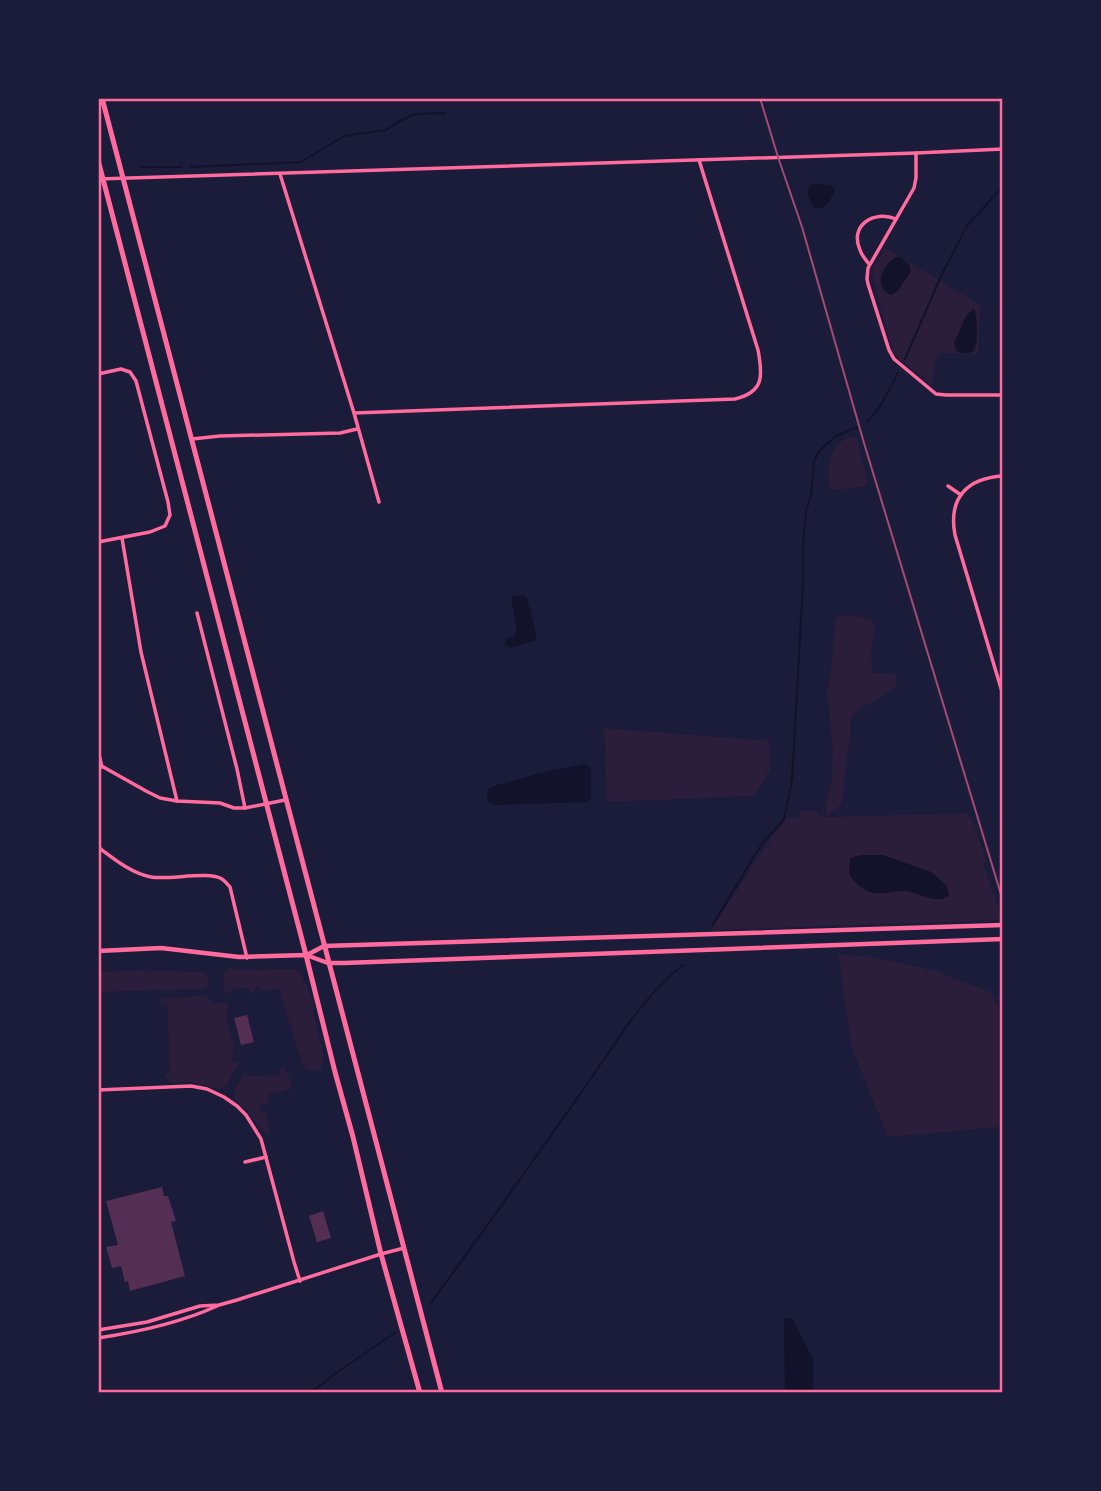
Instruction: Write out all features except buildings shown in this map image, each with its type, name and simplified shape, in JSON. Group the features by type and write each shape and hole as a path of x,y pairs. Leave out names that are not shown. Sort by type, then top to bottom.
{"main road":[{"path":"102,98 442,1393"},
{"path":"98,160 100,179 306,955 381,1254 420,1393"},
{"path":"306,955 324,946 1003,925"},
{"path":"98,951 161,948 247,958 306,955 328,962 1003,939"}],"street":[{"path":"100,179 1003,149"},
{"path":"916,153 915,183 869,264 867,279 889,350 894,359 932,391 941,395 1003,395"},
{"path":"354,413 735,399 750,395 762,372 757,345 699,160"},
{"path":"280,174 379,502"},
{"path":"869,264 859,250 861,227 872,217 896,219"},
{"path":"98,374 121,369 130,372 136,381 170,516 165,526 150,532 98,542"},
{"path":"192,439 340,433 358,429"},
{"path":"1003,476 988,478 968,486 961,495 953,516 955,535 1003,695"},
{"path":"948,486 961,495"},
{"path":"122,538 141,652 177,801"},
{"path":"197,613 245,808"},
{"path":"98,750 100,765 160,798 220,803 234,808 285,800"},
{"path":"98,847 132,870 149,877 211,876 222,879 230,887 247,958"},
{"path":"98,1090 178,1086 207,1089 224,1097 246,1115 261,1139 300,1281"},
{"path":"245,1162 266,1157"},
{"path":"98,1338 162,1325 404,1248"},
{"path":"98,1330 146,1322 200,1306 219,1305"}],"shaded area":[{"path":"830,185 835,189 828,203 822,208 814,209 808,195 809,186"},
{"path":"885,248 980,305 978,354 940,353 936,358 932,385 893,352 872,275 873,268"},
{"path":"896,257 909,264 911,271 898,291 891,295 882,287 881,276 886,266"},
{"path":"973,309 977,325 975,348 969,353 962,353 956,351 954,343 966,316"},
{"path":"847,437 857,437 867,482 863,487 833,490 829,486 830,458 836,447"},
{"path":"524,595 527,598 536,640 511,648 505,645 506,639 514,636 517,631 511,598"},
{"path":"852,615 870,619 875,626 871,653 873,673 893,673 897,681 895,688 857,711 852,717 842,803 827,817 966,813 967,817 972,819 986,860 984,866 1002,920 711,930 784,818 797,818 802,810 814,811 826,817 833,750 827,689 835,622 838,617"},
{"path":"604,728 769,741 770,771 753,796 607,802"},
{"path":"585,764 591,769 591,799 587,802 495,805 488,801 488,789 494,786"},
{"path":"883,855 931,872 947,886 949,896 932,899 904,891 867,891 849,874 850,858"},
{"path":"838,954 873,957 936,971 990,992 999,1008 999,1127 888,1137 851,1045"},
{"path":"230,967 239,970 294,969 300,972 313,1000 313,1012 324,1057 321,1068 310,1071 302,1063 280,991 260,991 259,986 254,988 255,993 250,993 249,988 232,989 230,995 223,990 224,972"},
{"path":"98,972 202,972 208,976 209,982 207,987 200,989 98,992"},
{"path":"206,996 213,1003 226,1002 228,1005 226,1016 235,1049 232,1062 240,1061 226,1086 218,1089 190,1082 170,1082 164,1074 170,1072 167,1003 161,1004 160,1000"},
{"path":"284,1068 292,1089 268,1095 269,1102 260,1105 261,1111 265,1110 271,1132 264,1133 235,1100 234,1092 244,1073 249,1076 280,1075 280,1069"},
{"path":"784,1318 792,1318 813,1359 813,1393 785,1393"}],"waterway":[{"path":"191,167 301,162 344,136 386,130 415,114 445,113"},
{"path":"140,167 181,167"},
{"path":"905,359 941,276 967,226 1003,186"},
{"path":"867,422 881,405 898,373"},
{"path":"712,926 763,842 784,820 792,781 803,544 814,462 819,451 836,436 858,427"},
{"path":"430,1304 628,1024 654,992 683,965"},
{"path":"311,1393 395,1333"}],"railway":[{"path":"760,98 802,227 864,443 1003,901"}]}
